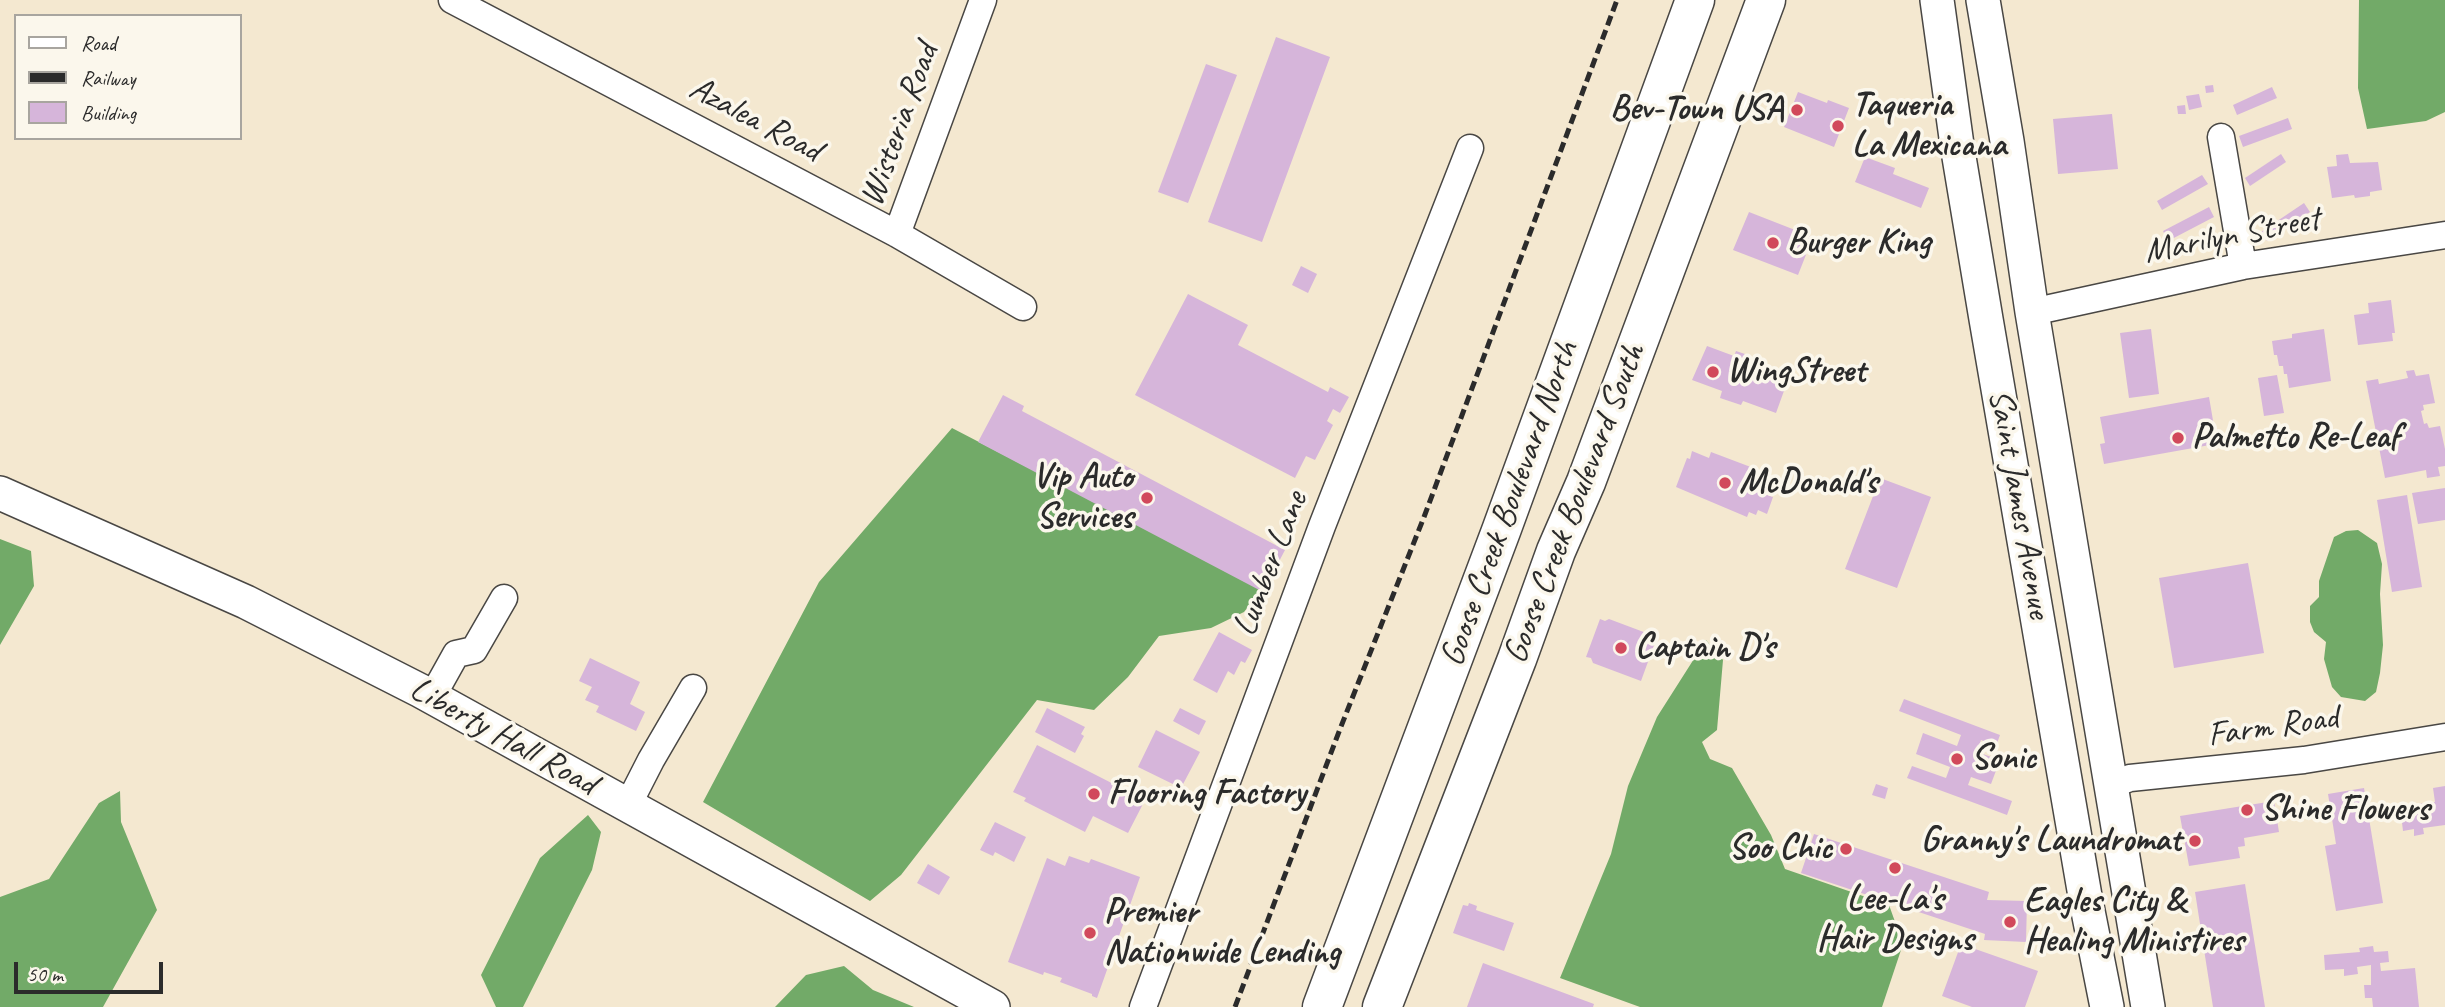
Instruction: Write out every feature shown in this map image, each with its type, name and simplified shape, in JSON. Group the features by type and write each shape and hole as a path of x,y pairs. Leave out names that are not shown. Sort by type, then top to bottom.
{"highway":[{"name":"Goose Creek Boulevard North","path":"1322,1007 1502,531 1696,0"},
{"name":"Goose Creek Boulevard South","path":"1382,1007 1556,551 1586,482 1766,0"}],"main road":[{"name":"Saint James Avenue","path":"1937,0 1957,145 2085,896 2107,1007"},
{"name":"Saint James Avenue","path":"1983,0 2148,1007"},
{"name":"Liberty Hall Road","path":"0,493 246,602 432,697 993,1007"},
{"path":"2050,690 2062,692 2074,711 2087,767 2111,785"}],"street":[{"name":"Azalea Road","path":"452,0 897,234 1023,307"},
{"name":"Wisteria Road","path":"897,234 983,0"},
{"path":"2221,137 2244,267"},
{"name":"Lumber Lane","path":"1143,1007 1322,526 1470,148"},
{"name":"Marilyn Street","path":"2032,312 2244,267 2445,235"},
{"path":"432,697 456,654 474,650 504,598"},
{"path":"628,806 693,688"},
{"name":"Farm Road","path":"2111,785 2130,778 2304,760 2445,737"}],"green space":[{"path":"2359,0 2445,0 2445,112 2426,121 2367,129 2358,88"},
{"path":"952,428 1262,589 1244,612 1211,628 1159,636 1128,677 1094,710 1037,700 901,875 870,901 703,802 819,582"},
{"path":"2358,530 2377,543 2382,564 2380,594 2383,645 2380,673 2376,692 2365,701 2341,697 2332,687 2324,659 2326,642 2314,632 2310,622 2310,606 2319,597 2319,581 2334,537 2346,531"},
{"path":"0,539 31,551 34,586 0,645"},
{"path":"1706,640 1723,660 1717,730 1702,742 1710,759 1732,768 1771,835 1785,869 1889,905 1903,944 1882,1007 1640,1007 1560,978 1611,854 1628,786 1657,717"},
{"path":"120,791 121,822 157,910 103,1007 0,1007 0,897 49,879 99,803"},
{"path":"588,815 601,832 592,870 523,1007 496,1007 481,975 540,858"},
{"path":"844,966 873,990 914,1007 775,1007 806,975"}],"building":[{"path":"1276,37 1330,57 1262,242 1208,222"},
{"path":"1206,64 1237,75 1188,203 1158,192"},
{"path":"2213,85 2214,92 2206,93 2205,86"},
{"path":"2272,87 2277,98 2237,115 2233,105"},
{"path":"1798,92 1849,108 1834,147 1784,127"},
{"path":"2199,94 2202,107 2189,110 2186,96"},
{"path":"2185,105 2186,114 2178,114 2177,106"},
{"path":"2112,114 2118,169 2058,174 2053,119"},
{"path":"2288,118 2292,129 2243,147 2239,136"},
{"path":"2281,154 2286,162 2250,186 2245,178"},
{"path":"2348,154 2350,163 2378,162 2382,190 2370,192 2370,196 2332,198 2327,167 2337,166 2336,155"},
{"path":"1865,157 1895,168 1893,174 1929,188 1921,208 1855,182"},
{"path":"2202,175 2208,184 2162,210 2157,201"},
{"path":"2304,203 2310,212 2267,241 2261,232"},
{"path":"2209,207 2214,217 2168,241 2163,231"},
{"path":"1749,212 1813,237 1798,275 1733,250"},
{"path":"1301,266 1317,274 1308,293 1292,285"},
{"path":"1188,294 1248,325 1238,345 1328,392 1330,387 1349,397 1340,413 1333,409 1327,421 1333,425 1315,460 1306,456 1295,478 1135,395"},
{"path":"2391,300 2395,333 2392,333 2393,341 2358,345 2354,315 2369,313 2368,303"},
{"path":"2151,329 2159,394 2129,398 2120,333"},
{"path":"2324,329 2331,381 2289,388 2287,374 2284,374 2283,366 2279,366 2277,355 2274,355 2272,341 2292,338 2292,334"},
{"path":"1707,346 1734,356 1736,351 1751,356 1749,362 1789,377 1776,413 1743,401 1741,405 1720,398 1722,391 1692,380"},
{"path":"2414,370 2416,376 2429,374 2435,403 2423,405 2424,410 2421,411 2424,424 2427,423 2429,428 2440,426 2445,449 2445,466 2438,467 2440,476 2427,478 2426,470 2385,478 2366,381 2378,379 2379,384 2408,378 2406,371"},
{"path":"2277,375 2284,413 2264,416 2258,378"},
{"path":"1003,395 1024,406 1022,411 1285,550 1263,592 978,442"},
{"path":"2209,397 2216,438 2220,437 2221,443 2104,464 2100,444 2105,443 2100,417"},
{"path":"1692,451 1709,458 1711,452 1756,469 1753,475 1769,480 1764,494 1773,497 1767,514 1758,510 1756,515 1749,512 1747,517 1676,487"},
{"path":"1880,478 1931,497 1897,588 1845,569"},
{"path":"2445,488 2445,520 2418,524 2412,493"},
{"path":"2407,495 2422,587 2392,592 2377,500"},
{"path":"2248,563 2264,653 2174,668 2159,578"},
{"path":"1600,619 1609,619 1657,637 1641,681 1593,663 1591,658 1586,657"},
{"path":"1219,632 1252,650 1245,663 1241,661 1234,675 1228,671 1217,693 1193,680"},
{"path":"590,658 640,682 630,704 645,712 636,731 596,712 599,706 585,700 592,687 579,681"},
{"path":"1904,699 2000,735 1996,746 1981,740 1977,752 2000,760 1991,784 1971,777 1968,785 2012,801 2007,815 1907,778 1912,766 1946,778 1950,767 1916,754 1923,733 1957,746 1961,735 1899,711"},
{"path":"1047,708 1085,727 1081,734 1084,736 1075,753 1035,732"},
{"path":"1180,708 1206,721 1199,735 1173,721"},
{"path":"1156,730 1200,752 1181,788 1138,767"},
{"path":"1037,745 1145,800 1128,833 1093,816 1085,832 1024,801 1026,798 1013,792"},
{"path":"1876,784 1888,788 1885,799 1872,795"},
{"path":"2445,786 2445,825 2423,828 2424,834 2414,836 2414,829 2403,831 2400,806 2435,802 2433,788"},
{"path":"2364,788 2383,903 2336,911 2325,846 2336,844 2328,794"},
{"path":"2274,801 2279,832 2244,838 2245,846 2238,847 2240,858 2189,866 2180,816"},
{"path":"995,822 1026,837 1014,862 995,852 993,856 980,850"},
{"path":"1814,834 1989,892 1987,900 2027,901 2026,942 1984,940 1985,934 1801,873"},
{"path":"1069,856 1089,863 1091,859 1140,877 1097,998 1060,982 1062,978 1044,972 1043,975 1008,962 1047,858 1065,866"},
{"path":"928,864 950,877 939,895 917,883"},
{"path":"2245,884 2265,1007 2213,1007 2195,892"},
{"path":"1469,903 1477,906 1476,910 1514,923 1504,951 1453,933 1463,905 1468,906"},
{"path":"1961,944 2038,971 2025,1007 1972,1007 1942,996"},
{"path":"2373,946 2374,952 2388,951 2389,962 2380,963 2381,971 2415,968 2419,1007 2373,1007 2372,998 2365,998 2364,985 2371,985 2371,965 2357,967 2358,974 2344,976 2344,969 2325,970 2324,955 2360,952 2359,948"},
{"path":"1483,963 1594,1004 1593,1007 1467,1007"}],"railway":[{"path":"1235,1007 1424,517 1617,0"}],"place":[{"name":"Bev-Town USA","path":"1797,110"},
{"name":"Taqueria La Mexicana","path":"1838,126"},
{"name":"Burger King","path":"1773,243"},
{"name":"WingStreet","path":"1713,372"},
{"name":"Palmetto Re-Leaf","path":"2178,438"},
{"name":"McDonald's","path":"1725,483"},
{"name":"Vip Auto Services","path":"1147,498"},
{"name":"Captain D's","path":"1621,648"},
{"name":"Sonic","path":"1957,759"},
{"name":"Flooring Factory","path":"1094,794"},
{"name":"Shine Flowers","path":"2247,810"},
{"name":"Granny's Laundromat","path":"2195,841"},
{"name":"Soo Chic","path":"1846,849"},
{"name":"Lee-La's Hair Designs","path":"1895,868"},
{"name":"Eagles City & Healing Ministires","path":"2010,922"},
{"name":"Premier Nationwide Lending","path":"1090,933"}]}
